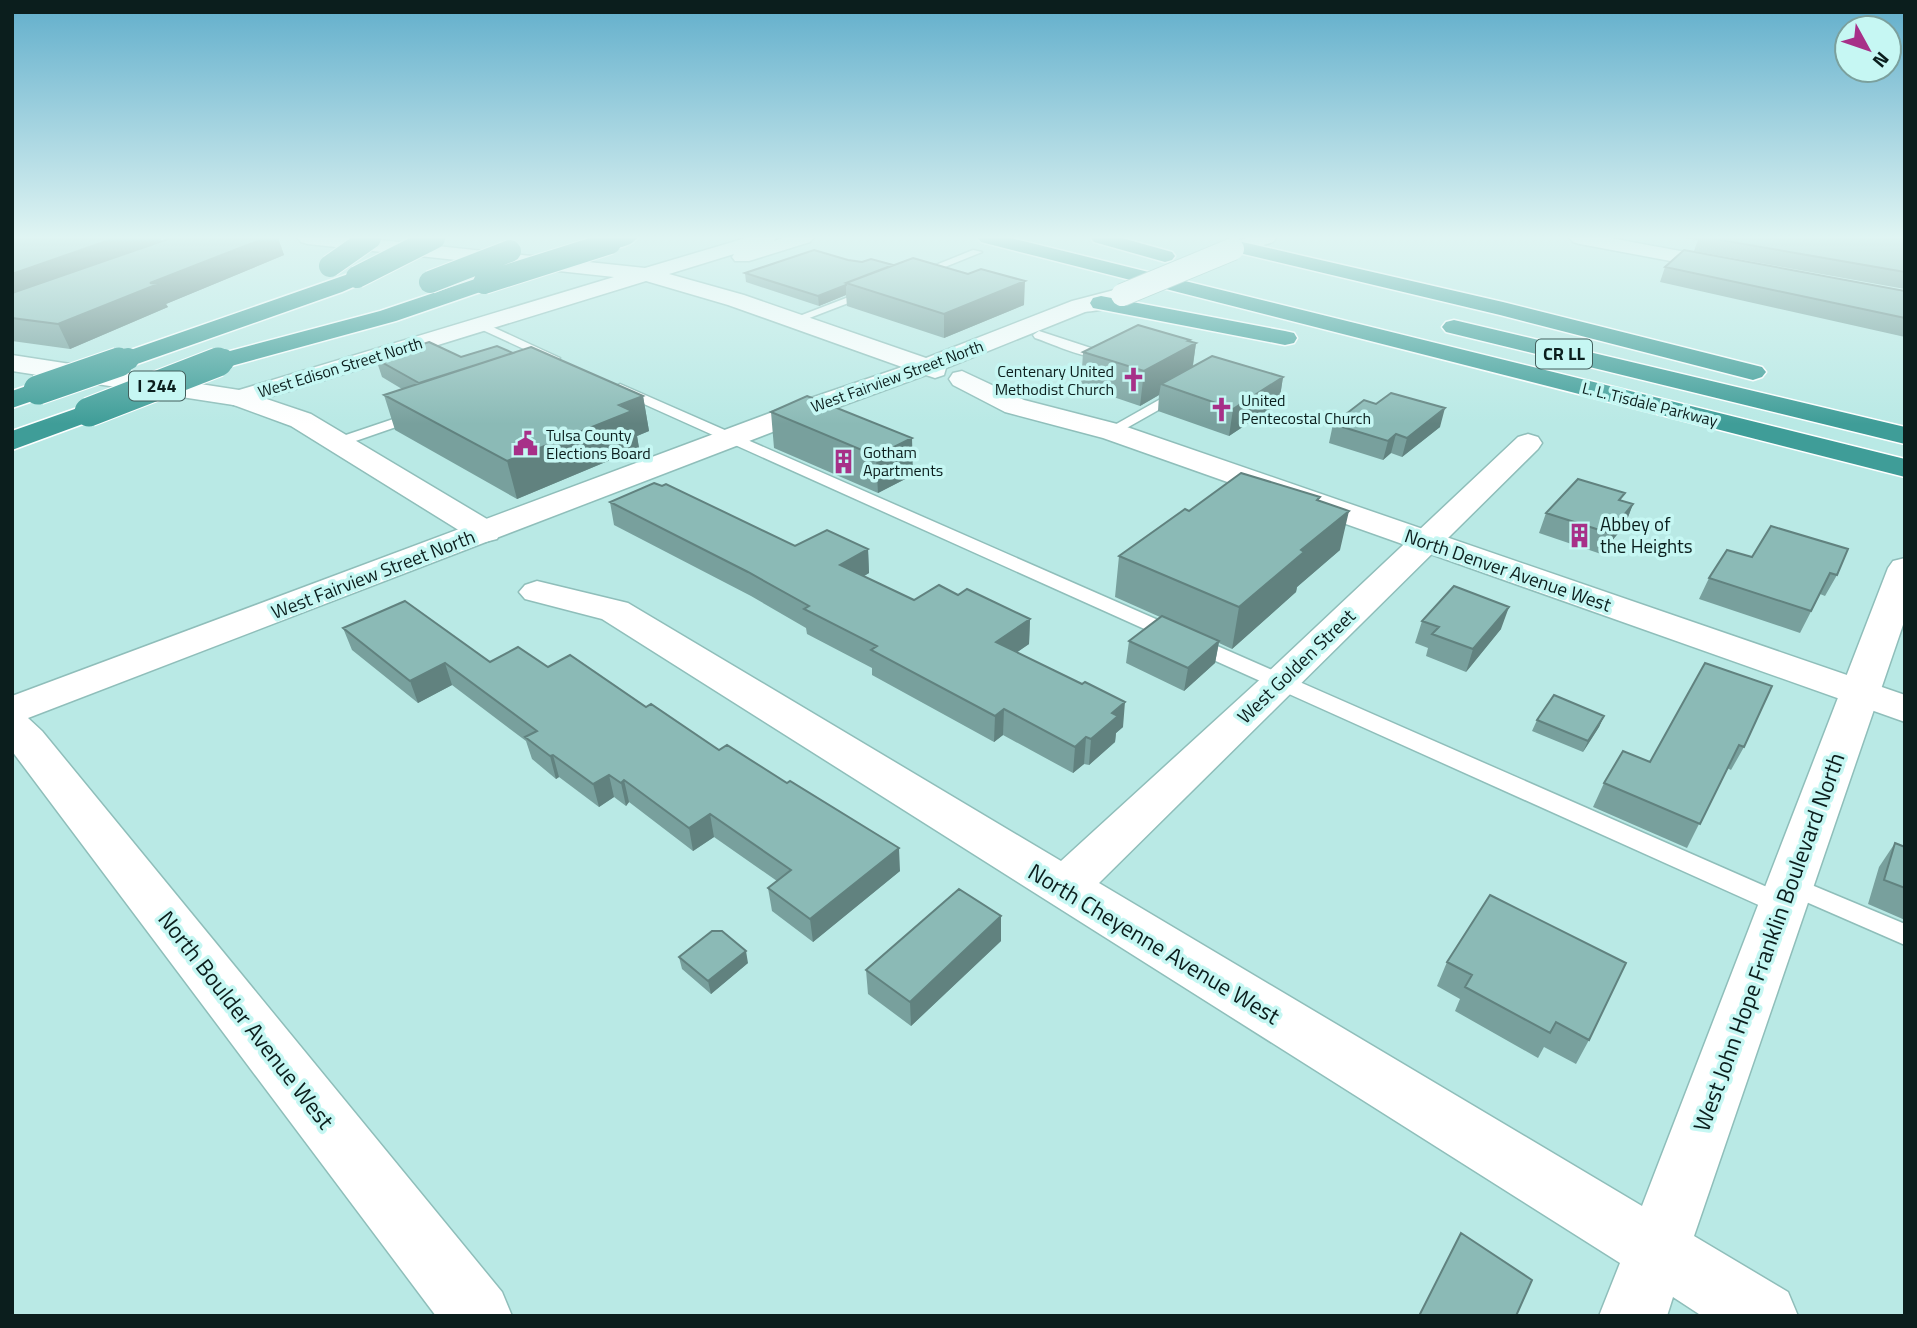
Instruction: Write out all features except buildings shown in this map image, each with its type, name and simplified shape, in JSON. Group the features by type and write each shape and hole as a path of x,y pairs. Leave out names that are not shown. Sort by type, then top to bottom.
{"highway":[{"name":"I 244","path":"12,400 128,359 266,300"},
{"path":"128,359 297,300"},
{"name":"I 244","path":"12,441 383,300"},
{"path":"224,360 388,316 435,300"},
{"path":"1117,300 1461,373 1671,426 1905,479"},
{"name":"L. L. Tisdale Parkway","path":"1210,300 1905,468"},
{"path":"1452,300 1503,309 1771,377"},
{"name":"L. L. Tisdale Parkway","path":"1437,323 1905,436"}],"street":[{"name":"West Edison Street North","path":"240,398 560,300"},
{"name":"West Edison Street North","path":"480,325 584,300"},
{"name":"North Denver Avenue West","path":"731,300 944,373 983,394 1034,413 1111,431 1882,701"},
{"name":"West Fairview Street North","path":"944,373 1080,306 1108,300"},
{"name":"West Fairview Street North","path":"16,732 485,532 733,439 825,414 944,373 1097,312 1111,300"},
{"path":"12,363 240,398 289,414 485,532"},
{"name":"West Golden Street","path":"1063,888 1528,443"},
{"name":"West John Hope Franklin Boulevard North","path":"1633,1316 1786,895 1882,701 1905,568"},
{"name":"North Cheyenne Avenue West","path":"537,592 615,611 1763,1316"},
{"name":"North Boulder Avenue West","path":"16,732 478,1316"}],"lane":[{"path":"795,320 849,300"},
{"path":"480,325 567,364 540,373"},
{"path":"1039,335 1096,354 1130,351"},
{"path":"607,382 1280,683 1786,895 1905,935"},
{"path":"1111,431 1192,385"},
{"path":"339,442 435,409"}],"place":[{"name":"Centenary United Methodist Church","path":"1134,380"},
{"name":"United Pentecostal Church","path":"1221,409"},
{"name":"Tulsa County Elections Board","path":"526,444"},
{"name":"Gotham Apartments","path":"843,461"},
{"name":"Abbey of the Heights","path":"1580,535"}]}
